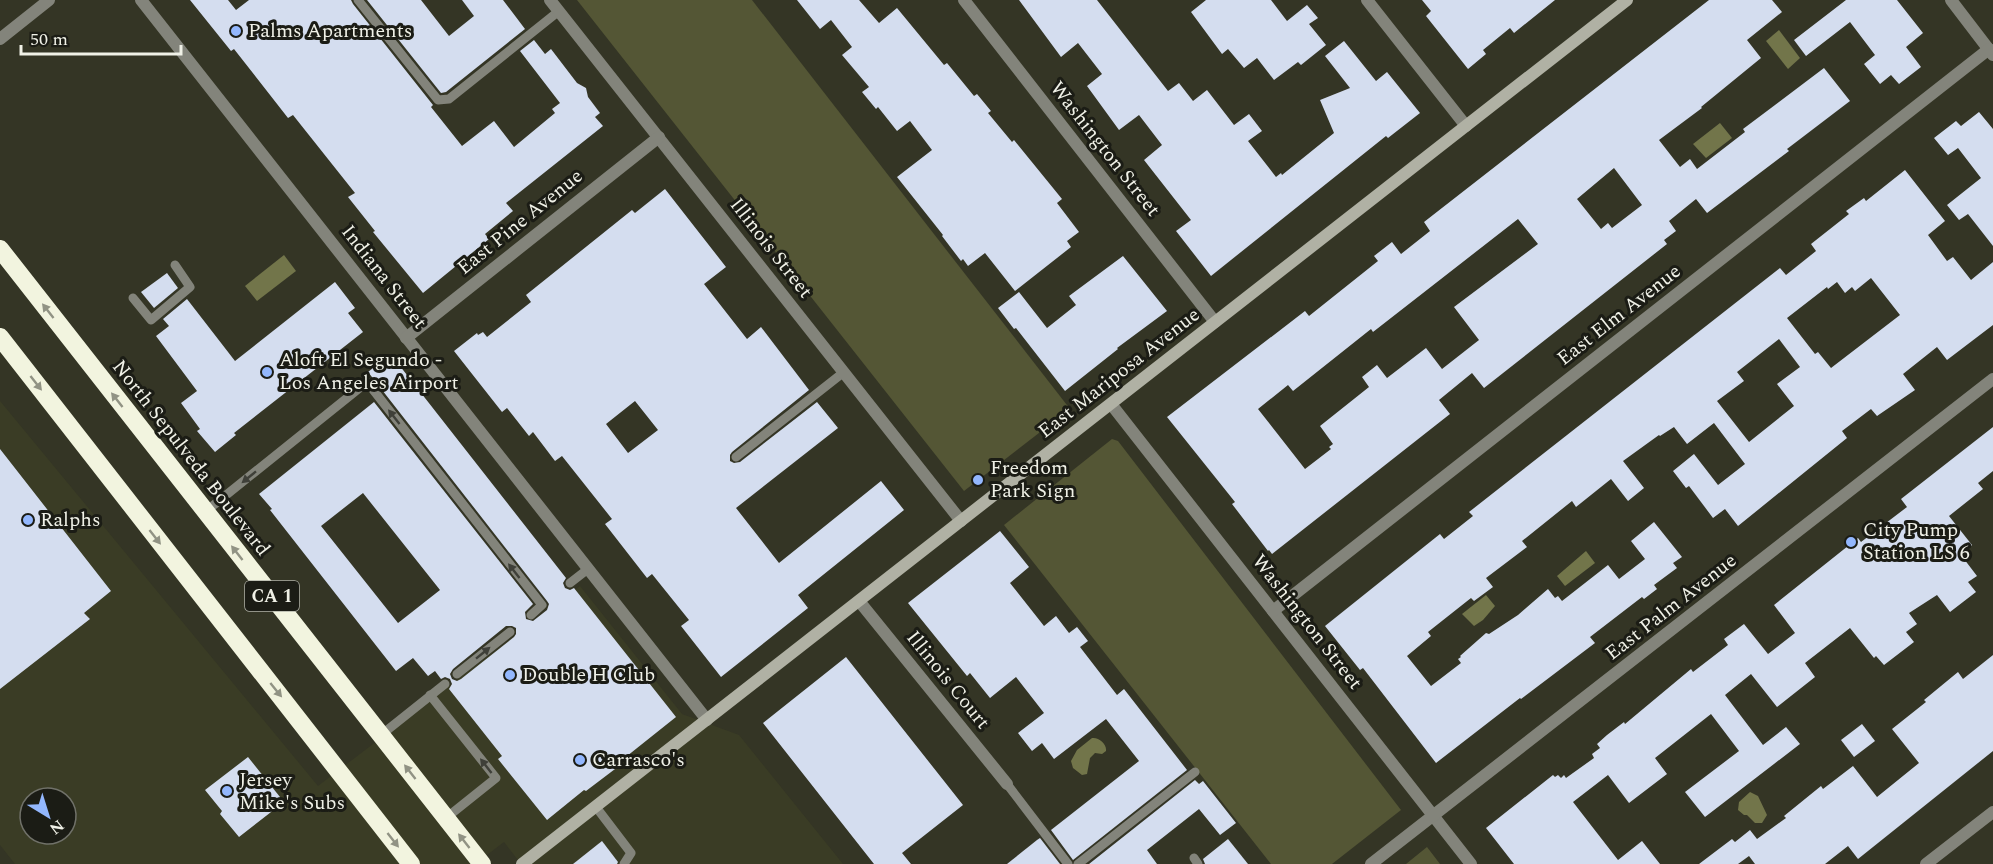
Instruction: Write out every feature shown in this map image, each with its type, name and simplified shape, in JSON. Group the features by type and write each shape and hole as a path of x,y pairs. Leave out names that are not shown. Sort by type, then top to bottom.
{"highway":[{"name":"North Sepulveda Boulevard","path":"0,249 482,864"},
{"name":"CA 1","path":"0,337 411,864"}],"street":[{"path":"0,39 49,0"},
{"name":"Indiana Street","path":"141,0 707,720"},
{"name":"Illinois Street","path":"550,0 961,521"},
{"name":"Washington Street","path":"964,0 1215,322"},
{"path":"1367,0 1466,126"},
{"name":"East Mariposa Avenue","path":"522,864 1627,0"},
{"path":"1951,0 1991,52"},
{"name":"East Elm Avenue","path":"1273,611 1991,52"},
{"name":"East Pine Avenue","path":"406,338 659,137"},
{"name":"East Palm Avenue","path":"1371,864 1993,379"},
{"name":"Washington Street","path":"1111,404 1471,864"},
{"name":"Illinois Court","path":"859,601 1007,784"},
{"path":"1926,864 1993,812"}],"lane":[{"path":"358,0 438,100 450,99 559,11"},
{"path":"133,298 151,320 190,287 175,265"},
{"path":"736,457 844,372"},
{"path":"205,512 367,382 545,603 531,615"},
{"path":"570,583 588,568"},
{"path":"457,674 510,632"},
{"path":"381,735 445,684"},
{"path":"430,695 496,778 446,818"},
{"path":"1078,864 1195,772"},
{"path":"1007,784 1068,864"},
{"path":"596,807 631,853 624,864"}],"shaded area":[{"path":"577,0 752,0 1070,409 964,491"},
{"path":"1779,30 1800,58 1788,69 1766,41"},
{"path":"1720,123 1732,138 1706,158 1693,144"},
{"path":"284,255 296,271 257,301 245,286"},
{"path":"0,401 318,786 580,586 682,714 739,735 843,864 521,864 504,842 475,864 15,864 0,845"},
{"path":"1112,439 1118,441 1401,810 1332,864 1271,864 1004,525"},
{"path":"1586,551 1595,563 1565,586 1557,576"},
{"path":"1486,595 1495,606 1483,620 1474,626 1462,614"},
{"path":"1092,738 1102,742 1106,751 1102,754 1095,753 1090,758 1087,774 1082,775 1073,768 1071,761 1077,750"},
{"path":"1750,792 1758,796 1767,815 1762,823 1755,823 1738,810 1739,802"},
{"path":"1427,847 1440,864 1406,864"}],"building":[{"path":"190,0 228,0 236,10 249,0 351,0 462,146 494,121 514,147 555,113 552,109 560,103 520,51 534,40 545,54 551,49 577,83 586,88 588,97 600,113 595,117 603,126 506,203 513,211 485,234 489,239 423,293 373,232 375,231 348,197 355,193 293,115 288,118 234,49 231,51"},
{"path":"367,0 421,0 449,36 474,16 462,0 503,0 525,29 446,92 441,93"},
{"path":"797,0 859,0 879,23 897,8 944,65 947,63 974,96 977,94 991,111 988,113 1012,142 1014,140 1062,199 1057,203 1079,232 1067,241 1071,247 1015,291 985,253 968,266 963,259 961,261 897,177 932,150 910,121 897,131 878,107 876,109 862,92 869,87 842,55 852,47 831,20 820,29"},
{"path":"1019,0 1097,0 1168,91 1179,83 1193,101 1207,90 1234,125 1249,114 1262,131 1248,141 1276,177 1281,173 1282,175 1334,133 1320,100 1350,88 1325,56 1344,41 1376,81 1387,72 1420,113 1388,138 1386,136 1211,276 1176,231 1191,220 1144,160 1162,145 1139,115 1119,130 1087,86 1102,74 1078,43 1061,57"},
{"path":"1206,0 1271,0 1287,21 1307,5 1318,18 1309,24 1326,45 1301,65 1298,62 1274,80 1257,58 1244,68 1228,49 1222,54 1191,12"},
{"path":"1422,0 1555,0 1514,33 1510,28 1483,50 1486,54 1468,69 1426,16 1431,11"},
{"path":"1709,0 1772,0 1782,12 1747,40 1761,58 1702,108 1659,140 1680,167 1690,159 1697,169 1745,132 1743,129 1824,68 1850,101 1707,213 1696,199 1669,221 1676,231 1664,240 1667,244 1484,388 1472,373 1439,400 1450,414 1272,554 1232,504 1235,502 1167,417 1305,311 1309,316 1378,261 1374,256 1392,242 1401,254 1430,231 1424,222","holes":["1614,168 1642,205 1612,228 1608,223 1601,229 1577,199","1518,219 1538,244 1454,307 1479,340 1442,369 1426,348 1387,378 1377,365 1362,377 1369,387 1320,426 1333,444 1329,447 1331,449 1305,469 1258,409 1288,385 1293,391 1371,329 1373,332"]},
{"path":"1846,0 1897,0 1923,33 1906,47 1921,67 1899,84 1891,75 1880,84 1864,64 1875,55 1850,22 1806,56 1794,40"},
{"path":"1979,112 1993,129 1993,246 1968,214 1959,220 1947,205 1981,178 1958,148 1948,155 1934,138 1956,121 1961,126"},
{"path":"1905,170 1945,221 1928,235 1947,261 1953,257 1971,280 1993,262 1993,325 1947,360 1937,347 1903,374 1915,390 1877,416 1871,409 1842,431 1847,438 1738,526 1725,509 1713,518 1689,486 1686,488 1673,471 1694,454 1718,485 1745,464 1714,423 1687,444 1674,427 1623,461 1644,488 1628,501 1611,479 1576,507 1572,501 1522,541 1527,547 1486,578 1493,587 1474,601 1471,598 1428,632 1431,636 1407,656 1431,686 1461,663 1458,659 1460,656 1486,633 1489,634 1518,615 1548,589 1555,598 1558,596 1562,601 1608,565 1619,579 1645,559 1631,541 1654,522 1682,557 1673,563 1677,568 1654,585 1657,589 1644,599 1642,597 1590,637 1595,643 1436,763 1363,668 1360,670 1325,626 1440,534 1444,539 1473,516 1469,512 1780,268 1786,275 1816,251 1811,244 1849,214 1846,211 1864,198 1866,201","holes":["1871,278 1900,315 1831,368 1818,352 1815,354 1787,318 1837,282 1845,293 1852,287 1855,291","1779,339 1800,367 1777,384 1794,406 1749,442 1717,401 1744,381 1737,372"]},
{"path":"665,189 726,267 704,284 747,339 761,327 809,390 732,452 730,461 740,462 817,402 838,428 736,508 779,563 881,481 904,510 798,595 808,608 721,677 681,626 689,620 652,574 647,578 605,524 612,519 562,456 555,461 533,432 529,436 507,408 502,412 454,351 477,333 478,335 483,332 487,337 531,302 526,295 632,210 635,213","holes":["635,401 658,430 628,453 606,424"]},
{"path":"1123,256 1167,311 1065,391 998,308 1019,292 1047,328 1076,305 1069,296"},
{"path":"167,273 178,288 154,308 141,292"},
{"name":"Aloft El Segundo - Los Angeles Airport","path":"335,282 355,308 348,313 363,332 234,433 236,435 215,452 197,431 200,429 181,403 197,391 156,336 169,326 163,319 187,299 235,361"},
{"path":"387,357 392,364 396,361 566,578 563,583 565,588 570,590 574,588 676,717 617,764 619,766 586,791 584,790 547,820 498,759 502,756 449,689 452,684 450,679 445,677 441,679 435,671 428,676 413,658 396,671 259,494 374,402 533,604 525,612 526,619 533,621 547,610 549,604 547,601 368,372","holes":["363,493 440,590 398,623 321,526","506,626 516,628 514,637 461,679 457,681 452,679 450,674 453,669"]},
{"path":"1993,427 1993,471 1978,483 1983,489 1949,516 1972,545 1961,555 1977,576 1968,582 1976,592 1950,612 1937,595 1909,613 1917,624 1906,632 1914,642 1884,665 1876,656 1874,658 1850,628 1805,663 1815,677 1777,707 1751,674 1725,695 1763,745 1786,727 1800,744 1705,817 1685,792 1739,751 1711,714 1655,758 1667,774 1629,803 1608,775 1573,802 1618,860 1642,841 1660,864 1514,864 1486,828 1553,775 1561,778 1564,775 1566,778 1594,758 1592,754 1600,748 1597,744 1607,735 1624,722 1625,724 1691,669 1693,672 1728,645 1724,639 1744,624 1768,654 1795,633 1774,605 1858,538 1861,542 1907,507 1901,499"},
{"name":"Ralphs","path":"0,449 111,591 84,613 90,619 0,689"},
{"path":"1000,531 1029,567 1010,583 1044,626 1056,616 1069,633 1077,627 1088,641 1080,647 1117,695 1124,689 1187,770 1073,860 1051,830 1139,761 1106,719 1054,759 1042,743 1032,751 1018,733 1044,713 1016,677 990,698 970,673 967,676 908,603"},
{"path":"1993,655 1993,751 1858,859 1848,846 1825,864 1755,864 1749,856 1738,864 1699,864 1732,839 1735,842 1750,830 1757,839 1786,818 1784,816 1821,786 1823,789 1853,766 1877,797 1919,763 1892,729 1958,672 1963,679"},
{"path":"846,657 963,805 902,853 911,864 874,864 763,723"},
{"path":"1862,724 1875,741 1854,757 1841,740"},
{"path":"248,757 284,802 239,837 220,814 222,811 205,790"},
{"path":"1195,780 1199,784 1203,781 1236,823 1220,835 1199,809 1147,850 1157,864 1089,864"},
{"path":"1040,838 1060,864 1007,864 1037,840"},
{"path":"1228,839 1248,864 1205,864 1203,859"},
{"path":"602,841 618,862 617,864 573,864"}],"place":[{"name":"Palms Apartments","path":"236,31"},
{"name":"Aloft El Segundo - Los Angeles Airport","path":"267,372"},
{"name":"Freedom Park Sign","path":"978,480"},
{"name":"Ralphs","path":"28,520"},
{"name":"City Pump Station LS 6","path":"1851,542"},
{"name":"Double H Club","path":"510,675"},
{"name":"Carrasco's","path":"580,760"},
{"name":"Jersey Mike's Subs","path":"227,791"}]}
